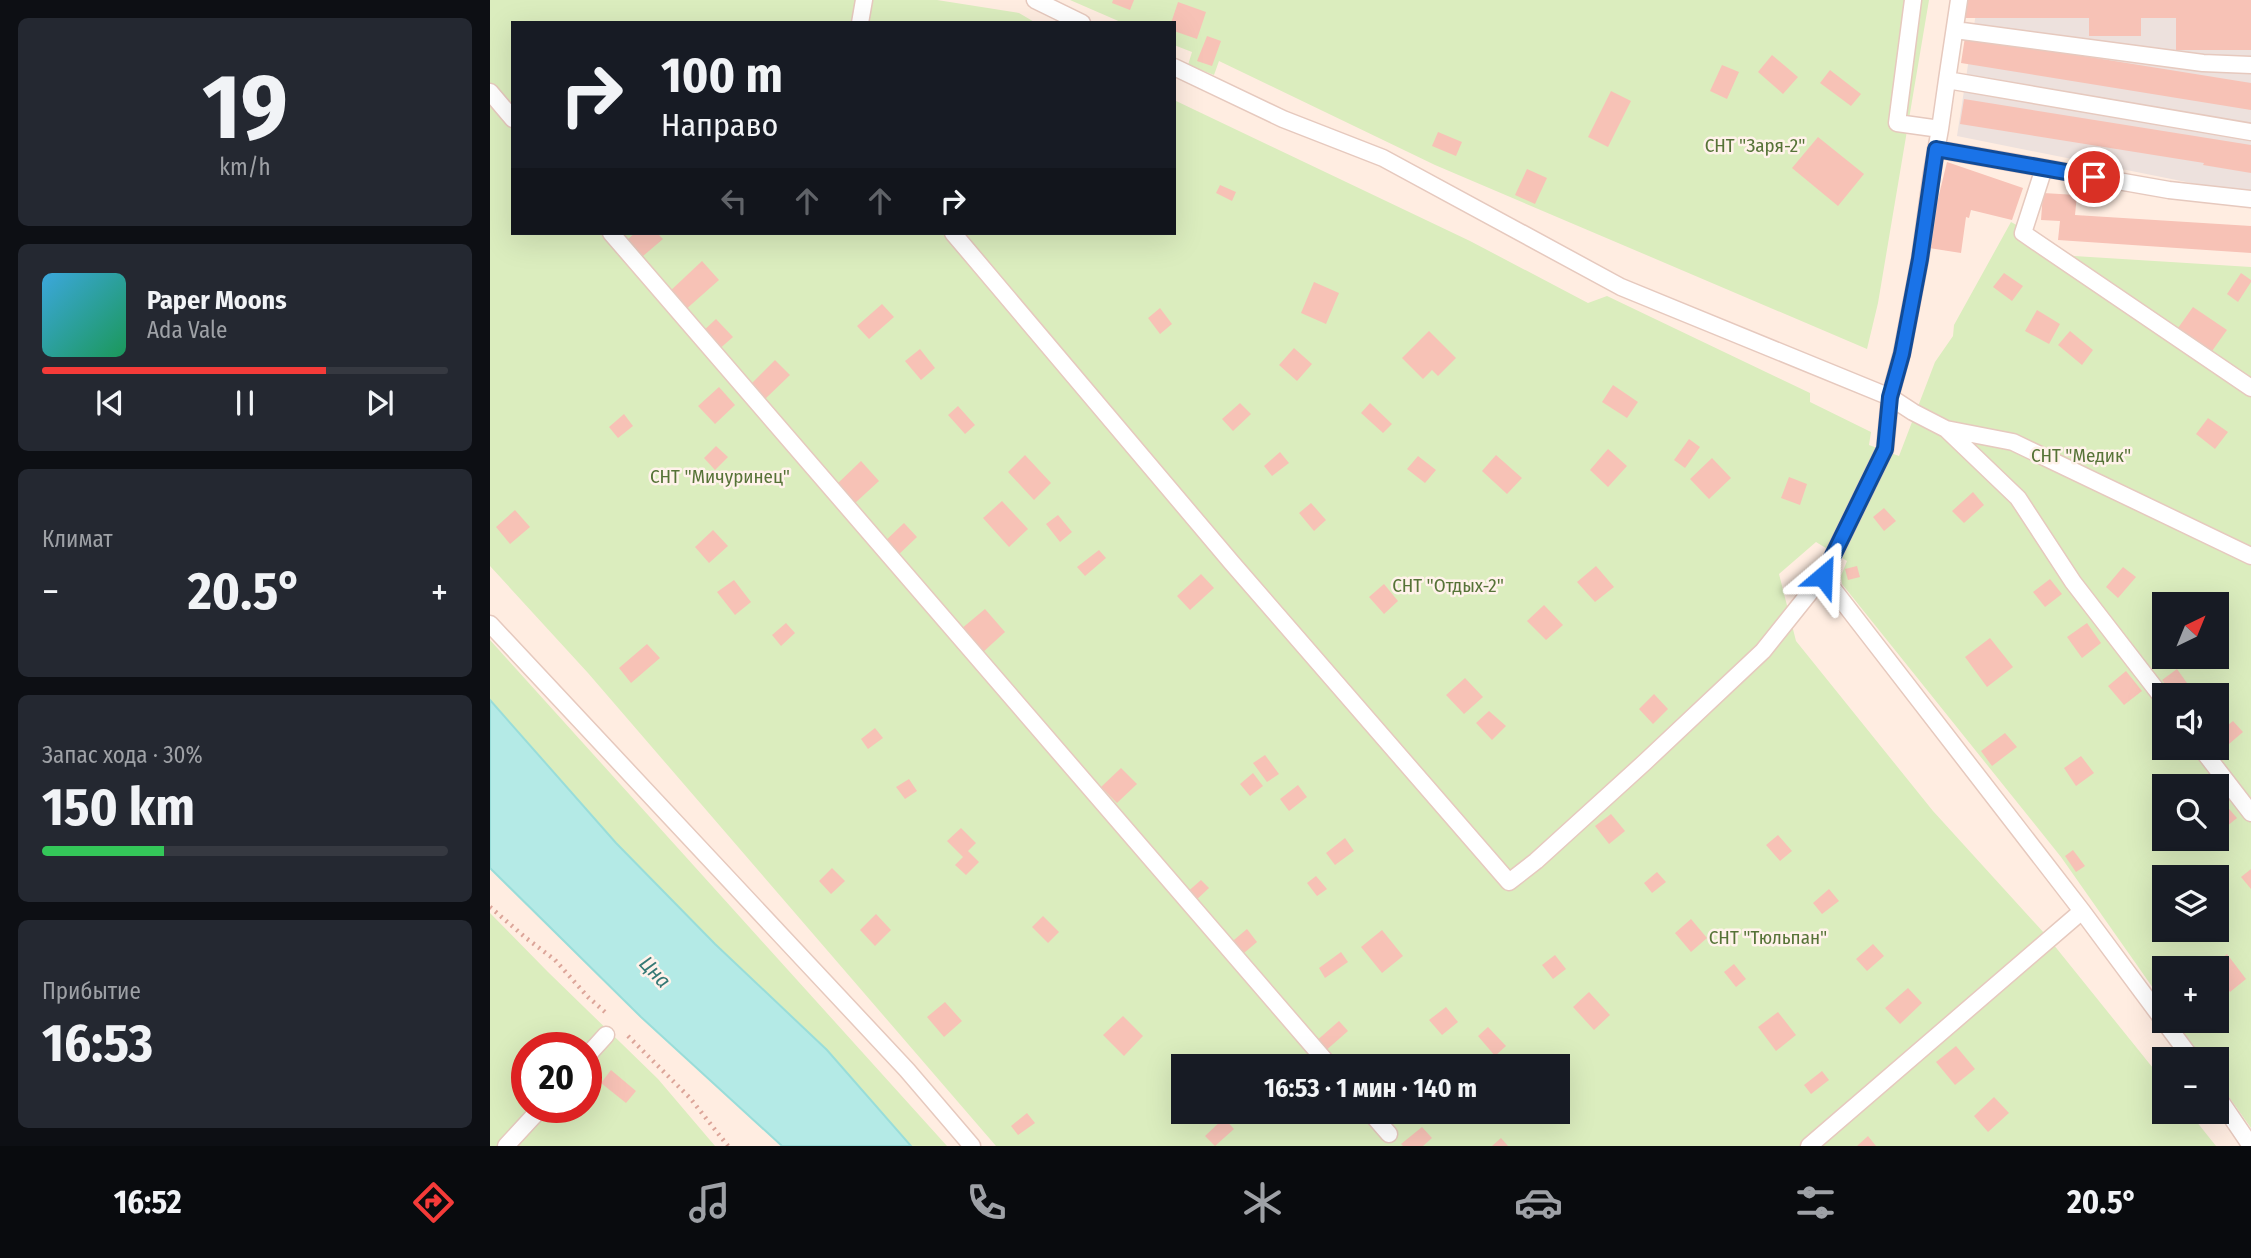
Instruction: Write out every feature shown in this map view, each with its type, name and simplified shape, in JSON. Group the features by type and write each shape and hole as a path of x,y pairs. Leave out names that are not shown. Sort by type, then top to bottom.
{"lane":[{"path":"860,21 864,0"},
{"path":"1035,0 1078,21"},
{"path":"1913,0 1897,123 1940,129"},
{"path":"955,235 1223,553 1509,883 1645,762 1763,651 1823,576 1885,449 1890,397 1902,354 1920,259 1959,0"},
{"path":"1955,30 2203,63 2251,65"},
{"path":"1176,69 1283,119 1382,158 1621,287 1890,397 1946,429 2018,498 2073,582 2152,684"},
{"path":"1947,80 2251,132"},
{"path":"490,92 511,117"},
{"path":"1936,149 2169,190 2251,199"},
{"path":"2044,168 2023,233 2251,388"},
{"path":"613,235 1319,1054"},
{"path":"1946,429 2013,442 2251,556"},
{"path":"1823,576 2082,911 2183,1047"},
{"path":"490,624 907,1070 972,1146"},
{"path":"2210,760 2251,813"},
{"path":"1809,1146 2082,911"},
{"path":"602,1042 613,1031"},
{"path":"2229,1115 2250,1146"},
{"path":"506,1146 527,1123"},
{"path":"1380,1124 1389,1134"}],"path":[{"path":"490,907 553,957 588,997 612,1019"},
{"path":"613,1031 690,1098 728,1146"}],"shaded area":[{"path":"1978,0 2251,0 2251,195 1957,136"}],"green space":[{"path":"490,0 937,0 1019,13 1033,21 511,21 511,235 1176,235 1176,101 1470,241 1588,303 1607,296 1810,393 1810,402 1871,432 1869,445 1899,456 1935,362 1953,336 1954,325 2011,222 2074,256 2251,267 2251,1128 2229,1097 2229,1047 2194,1047 2184,1033 2229,1033 2229,956 2152,956 2152,986 2061,857 1842,584 1841,576 1847,561 1816,542 1779,574 1796,641 1933,811 2045,934 2152,1067 2152,1124 2198,1124 2216,1146 996,1146 588,673 490,566"},
{"name":"СНТ \"Заря-2\"","path":"1070,0 1929,0 1878,303 1867,349 1435,165 1219,61 1214,75 1188,65 1192,52 1176,46 1176,21 1118,21"},
{"path":"490,640 947,1146 911,1146 827,1050 715,944 615,843 490,700"},
{"path":"490,913 658,1079 715,1146 490,1146"}],"water":[{"name":"Цна","path":"490,700 616,843 715,944 827,1050 911,1146 782,1146 641,1017 490,868"}],"building":[{"path":"1113,0 1134,0 1130,10 1112,3"},
{"path":"1966,0 2251,0 2251,50 2176,50 2176,18 2141,18 2141,36 2089,36 2089,18 1966,18"},
{"path":"1178,2 1206,12 1197,39 1176,32 1176,21 1172,21"},
{"path":"1207,36 1221,41 1212,66 1197,61"},
{"path":"1965,37 2251,83 2251,110 1961,63"},
{"path":"1772,55 1798,77 1783,94 1758,72"},
{"path":"1722,65 1739,72 1727,99 1710,91"},
{"path":"1830,70 1861,94 1851,106 1820,83"},
{"path":"1611,91 1631,101 1608,147 1588,137"},
{"path":"1964,99 2251,145 2251,173 1960,124"},
{"path":"1438,132 1462,142 1456,156 1432,146"},
{"path":"1818,137 1864,174 1838,206 1792,168"},
{"path":"1947,162 2023,188 2012,220 1971,210 1969,218 1966,217 1961,253 1929,248"},
{"path":"1527,169 1547,178 1535,204 1515,195"},
{"path":"1220,185 1236,192 1232,201 1216,193"},
{"path":"2043,193 2077,195 2075,215 2251,226 2251,253 2058,240 2060,221 2041,220"},
{"path":"633,235 659,235 663,239 643,256 628,239"},
{"path":"702,261 719,280 684,311 668,293"},
{"path":"2004,273 2023,286 2012,301 1993,287"},
{"path":"2241,273 2251,282 2238,302 2227,294"},
{"path":"1314,282 1339,293 1326,324 1301,313"},
{"path":"882,304 894,317 869,339 857,326"},
{"path":"2193,307 2227,330 2212,351 2178,328"},
{"path":"1160,308 1172,324 1160,334 1148,318"},
{"path":"2037,310 2060,324 2049,344 2025,331"},
{"path":"716,319 733,337 717,351 701,333"},
{"path":"1429,331 1456,358 1438,376 1432,370 1423,379 1402,358"},
{"path":"2070,331 2093,350 2082,365 2058,345"},
{"path":"1294,348 1312,364 1297,381 1279,365"},
{"path":"920,349 935,368 921,380 905,361"},
{"path":"775,360 790,375 764,400 750,385"},
{"path":"1613,385 1638,402 1627,418 1602,402"},
{"path":"719,387 735,405 715,424 698,406"},
{"path":"1240,403 1251,414 1233,431 1222,419"},
{"path":"1370,403 1392,424 1383,433 1361,413"},
{"path":"958,406 975,425 965,434 948,415"},
{"path":"624,414 633,426 618,438 609,427"},
{"path":"2208,418 2228,432 2215,449 2196,434"},
{"path":"1689,439 1700,447 1685,468 1674,460"},
{"path":"716,446 728,457 715,470 704,458"},
{"path":"1608,449 1627,466 1608,487 1590,470"},
{"path":"1280,452 1289,463 1272,476 1264,466"},
{"path":"1025,455 1051,483 1034,500 1008,472"},
{"path":"1496,455 1522,478 1507,494 1482,471"},
{"path":"1418,456 1436,470 1425,483 1407,469"},
{"path":"1712,458 1731,478 1709,499 1690,479"},
{"path":"861,461 879,481 854,504 836,485"},
{"path":"1789,477 1807,484 1800,505 1781,498"},
{"path":"1973,492 1984,505 1964,523 1952,511"},
{"path":"1002,501 1028,529 1009,547 983,518"},
{"path":"1311,503 1326,520 1314,531 1299,513"},
{"path":"1884,508 1896,521 1884,531 1873,517"},
{"path":"515,510 530,527 510,544 496,527"},
{"path":"1058,515 1072,532 1060,542 1046,524"},
{"path":"904,523 917,537 895,558 882,544"},
{"path":"713,530 728,546 709,563 695,547"},
{"path":"1099,550 1106,558 1085,576 1077,567"},
{"path":"1596,566 1614,587 1595,602 1577,582"},
{"path":"1857,566 1860,577 1848,580 1845,569"},
{"path":"2123,567 2136,577 2118,598 2106,587"},
{"path":"1201,574 1214,588 1190,610 1177,596"},
{"path":"2050,579 2062,594 2045,607 2033,592"},
{"path":"734,580 751,602 735,615 717,592"},
{"path":"1384,584 1398,601 1384,614 1369,597"},
{"path":"1544,605 1563,625 1546,640 1527,621"},
{"path":"985,609 1005,632 982,653 961,629"},
{"path":"786,623 795,633 781,646 772,635"},
{"path":"2087,623 2101,643 2082,658 2067,637"},
{"path":"1990,638 2013,667 1987,687 1965,657"},
{"path":"647,644 660,658 631,683 619,668"},
{"path":"2177,669 2187,683 2164,683 2162,680"},
{"path":"2126,671 2142,691 2124,705 2108,686"},
{"path":"1465,678 1483,697 1464,714 1446,695"},
{"path":"1654,694 1668,709 1653,724 1639,709"},
{"path":"1489,711 1506,726 1492,740 1476,723"},
{"path":"2233,721 2243,732 2229,744 2229,724"},
{"path":"875,728 883,738 868,749 861,739"},
{"path":"2005,733 2017,747 1992,766 1981,751"},
{"path":"1265,755 1279,774 1267,782 1253,763"},
{"path":"2081,756 2094,773 2076,786 2064,768"},
{"path":"1121,768 1137,784 1117,803 1101,787"},
{"path":"1253,773 1263,786 1250,796 1240,784"},
{"path":"909,779 917,791 905,799 896,787"},
{"path":"1298,785 1307,797 1289,811 1280,799"},
{"path":"2229,809 2237,818 2229,824"},
{"path":"1611,814 1625,831 1609,844 1595,826"},
{"path":"961,828 976,843 968,851 979,862 966,875 955,865 963,857 947,841"},
{"path":"1778,835 1792,851 1780,861 1766,845"},
{"path":"1345,838 1354,851 1335,865 1326,853"},
{"path":"2073,850 2085,866 2076,872 2065,856"},
{"path":"832,868 845,881 831,894 819,881"},
{"path":"2251,869 2251,889 2241,877"},
{"path":"1657,872 1666,882 1652,893 1644,883"},
{"path":"1316,876 1327,889 1317,896 1307,883"},
{"path":"1201,880 1209,888 1193,903 1185,894"},
{"path":"1829,889 1839,901 1822,914 1813,903"},
{"path":"876,914 891,930 875,946 860,930"},
{"path":"1043,916 1059,932 1048,943 1032,927"},
{"path":"1691,919 1707,938 1691,952 1675,933"},
{"path":"1247,929 1257,942 1238,958 1228,945"},
{"path":"1382,930 1403,956 1382,973 1361,947"},
{"path":"1873,944 1884,956 1867,971 1856,959"},
{"path":"1341,952 1348,962 1325,978 1319,968"},
{"path":"1555,955 1566,969 1553,979 1542,965"},
{"path":"2229,957 2246,979 2229,991"},
{"path":"1734,964 1746,979 1736,987 1724,972"},
{"path":"1908,988 1922,1003 1900,1024 1885,1008"},
{"path":"1589,992 1610,1015 1594,1030 1573,1007"},
{"path":"945,1002 962,1021 944,1037 927,1017"},
{"path":"1446,1007 1458,1022 1442,1035 1429,1020"},
{"path":"1778,1012 1796,1035 1776,1051 1758,1027"},
{"path":"1123,1016 1143,1036 1124,1056 1103,1035"},
{"path":"1339,1021 1348,1031 1323,1053 1314,1043"},
{"path":"1488,1027 1506,1046 1493,1054 1478,1036"},
{"path":"1956,1046 1975,1069 1955,1085 1936,1062"},
{"path":"611,1070 636,1091 626,1103 602,1082"},
{"path":"1822,1071 1829,1080 1811,1094 1804,1085"},
{"path":"1994,1097 2009,1113 1988,1132 1974,1116"},
{"path":"1027,1113 1035,1123 1018,1135 1011,1126"},
{"path":"1218,1124 1229,1124 1234,1129 1215,1146 1205,1136"},
{"path":"1422,1127 1432,1138 1423,1146 1401,1144"},
{"path":"1868,1136 1876,1146 1857,1146"},
{"path":"1501,1138 1508,1146 1492,1146"}],"route":[{"path":"1823,576 1885,449 1890,397 1902,354 1920,259 1936,149 2094,177"}],"park label":[{"name":"СНТ \"Медик\"","path":"2081,455"},
{"name":"СНТ \"Мичуринец\"","path":"720,476"},
{"name":"СНТ \"Отдых-2\"","path":"1448,585"},
{"name":"СНТ \"Тюльпан\"","path":"1768,937"}]}
